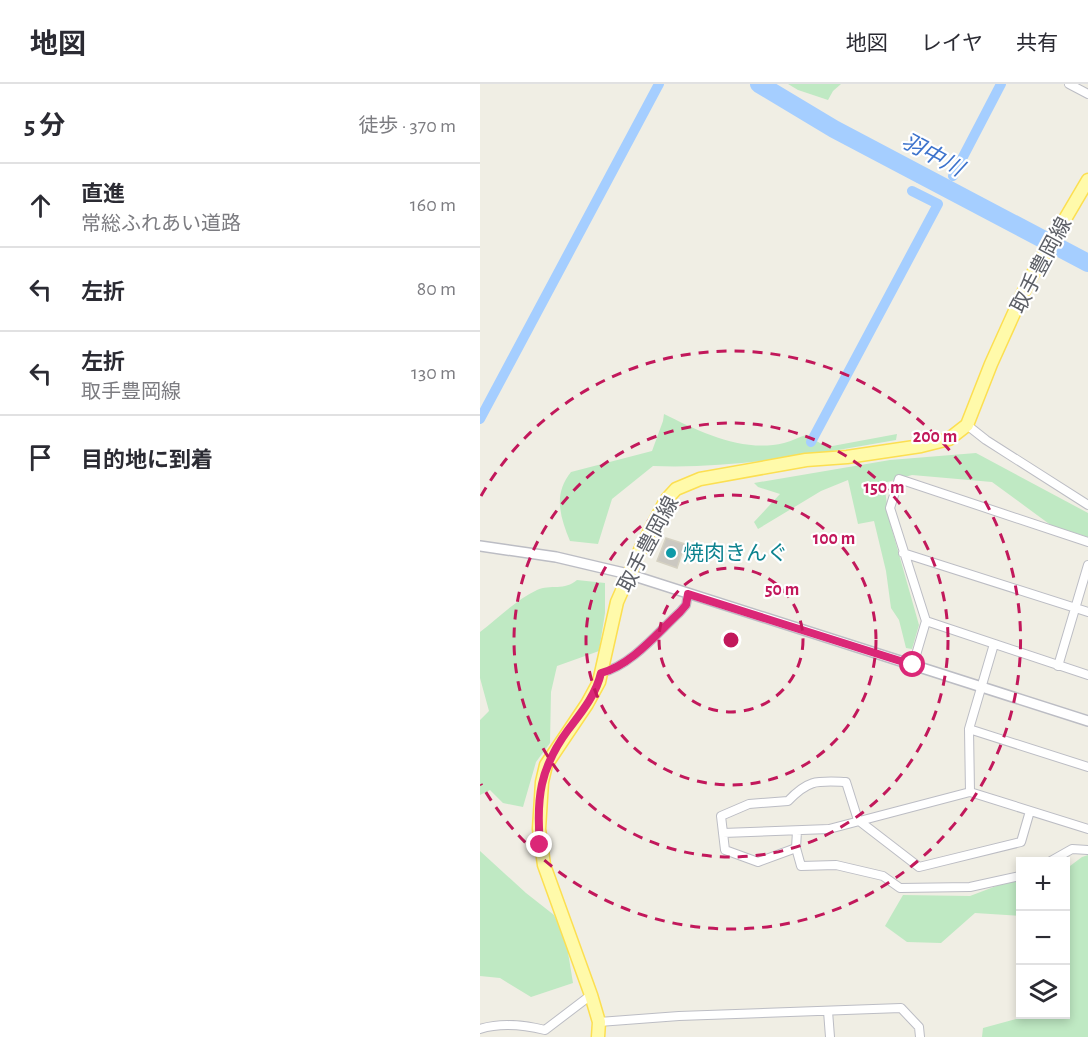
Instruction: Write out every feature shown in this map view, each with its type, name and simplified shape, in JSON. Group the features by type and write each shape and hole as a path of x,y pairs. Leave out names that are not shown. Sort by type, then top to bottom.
{"main road":[{"name":"取手豊岡線","path":"598,1037 599,1022 591,995 544,865 539,829 542,782 546,765 599,682 617,602 628,574 666,500 676,489 689,482 806,460 847,457 921,446 950,439 967,425 1015,312 1052,240 1088,180"}],"street":[{"path":"1070,84 1088,94"},
{"path":"967,425 986,440 1088,505"},
{"path":"913,665 926,621 890,508 899,479 1088,542"},
{"path":"480,546 556,557 628,574 1088,721"},
{"path":"903,553 1088,612"},
{"path":"1058,666 1088,565"},
{"path":"601,673 629,659 680,612 686,605 688,594"},
{"path":"926,621 1088,675"},
{"path":"970,792 969,729 994,644"},
{"path":"969,729 1088,767"},
{"path":"796,848 758,862 724,850 720,816 749,804 788,801 801,788 818,781 846,782 858,820 918,867 1021,843 1030,811"},
{"path":"723,833 829,829 970,792 1088,829"},
{"path":"797,831 796,848 801,866 836,865 883,876 900,888 970,887 1016,877"},
{"path":"1057,857 1072,849 1088,850"},
{"path":"480,1029 512,1024 546,1034 591,995"},
{"path":"599,1022 679,1016 901,1008 919,1027 920,1037"},
{"path":"828,1011 830,1037"}],"green space":[{"path":"788,84 841,84 828,100 798,90"},
{"path":"664,414 707,434 753,445 784,443 806,435 827,447 897,434 896,440 745,463 653,466 612,499 598,544 570,541 560,506 565,480 571,472 652,451"},
{"path":"976,453 1088,513 1088,537 1052,526 992,482 912,475 884,483 889,519 919,625 912,649 906,648 899,620 891,608 886,571 874,521 858,524 848,480 821,491 758,529 754,522 780,494 758,487 754,483 890,460"},
{"path":"577,580 605,583 605,613 599,651 557,666 551,692 550,743 536,762 523,807 503,803 490,790 480,795 480,720 489,711 480,678 480,632 529,594 542,588 568,585"},
{"path":"480,851 554,915 566,940 573,983 531,997 500,978 480,976"},
{"path":"1088,855 1088,1037 982,1037 983,1028 1016,1019 1070,1019 1070,866"},
{"path":"1016,879 1016,916 975,913 941,943 907,942 885,926 903,895 970,896"}],"building":[{"name":"焼肉きんぐ","path":"666,538 685,544 677,568 657,561"}],"waterway":[{"path":"480,419 659,84"},
{"name":"羽中川","path":"759,84 834,129 1088,263"},
{"path":"953,176 1001,84"},
{"name":"羽中川","path":"919,178 921,174"},
{"path":"811,442 938,204 912,191"}],"place":[{"name":"焼肉きんぐ","path":"671,553"}],"route":[{"path":"540,845 539,808 546,765 587,704 599,682 601,673 629,659 680,612 686,605 688,594 913,665"}]}
